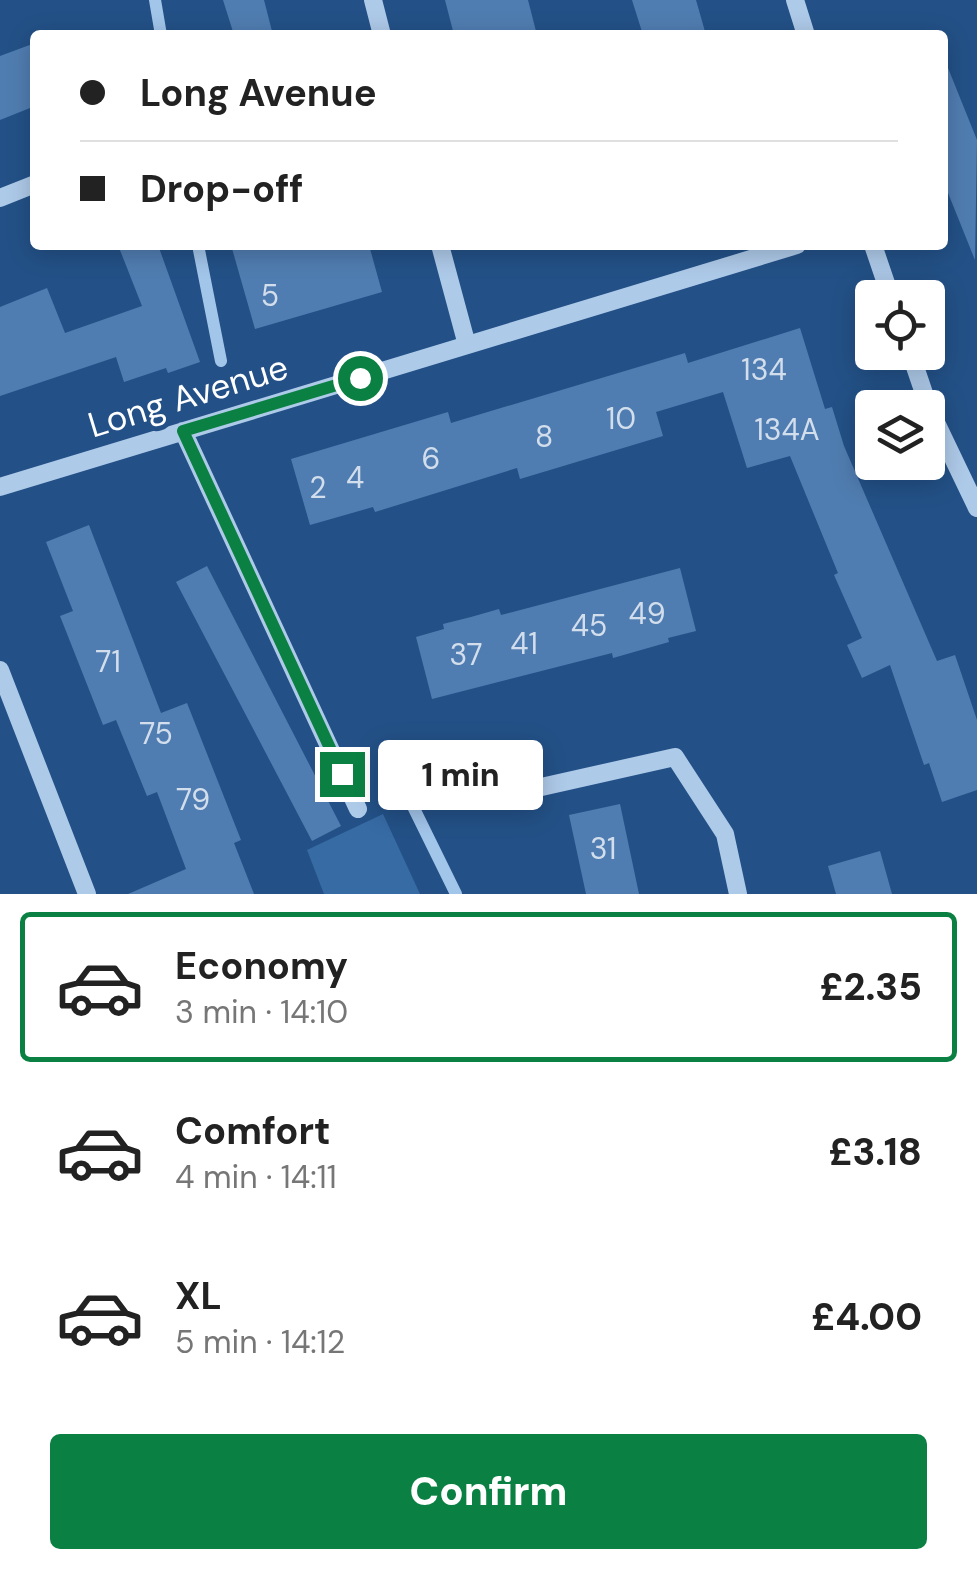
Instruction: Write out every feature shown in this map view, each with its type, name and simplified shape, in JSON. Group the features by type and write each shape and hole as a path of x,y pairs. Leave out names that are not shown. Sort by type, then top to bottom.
{"street":[{"path":"373,0 381,30"},
{"path":"795,0 804,30"},
{"path":"0,198 30,186"},
{"path":"441,250 467,345"},
{"name":"Long Avenue","path":"0,487 780,250"},
{"path":"875,250 885,280"},
{"path":"916,370 929,408 977,508"},
{"path":"183,431 358,808"},
{"path":"0,670 87,894"},
{"path":"488,799 675,757 725,834 738,894"}],"shaded area":[{"path":"383,814 420,894 324,894 307,850"}],"building":[{"path":"223,0 264,0 272,30 232,30"},
{"path":"445,0 528,0 536,30 453,30"},
{"path":"632,0 696,0 705,30 641,30"},
{"path":"30,45 30,108 0,120 0,56"},
{"path":"948,68 977,140 975,260 948,193"},
{"path":"120,250 160,250 200,362 124,382 116,357 0,396 0,307 47,288 65,333 142,306"},
{"path":"232,250 370,250 382,292 255,329"},
{"path":"800,328 825,409 832,407 855,480 859,480 937,661 955,655 977,720 977,790 942,802 929,763 924,765 890,665 862,678 847,645 862,638 790,456 747,468 723,392 656,412 663,436 520,479 517,468 375,512 373,507 310,525 291,459 448,412 451,423 685,353 688,363"},
{"path":"89,525 161,713 187,703 241,840 234,843 254,894 128,894 186,869 157,792 147,796 116,720 103,725 60,616 73,611 46,542"},
{"path":"207,566 341,826 312,841 176,582"},
{"path":"680,568 696,631 613,658 612,653 432,699 416,637 444,629 443,624 499,609 501,615"},
{"path":"620,804 639,894 586,894 569,815"},
{"path":"880,851 892,894 836,894 828,866"}],"waterway":[{"path":"155,0 160,30"},
{"path":"199,250 221,361"},
{"path":"400,780 456,894"}],"route":[{"path":"342,774 183,431 360,378"}]}
